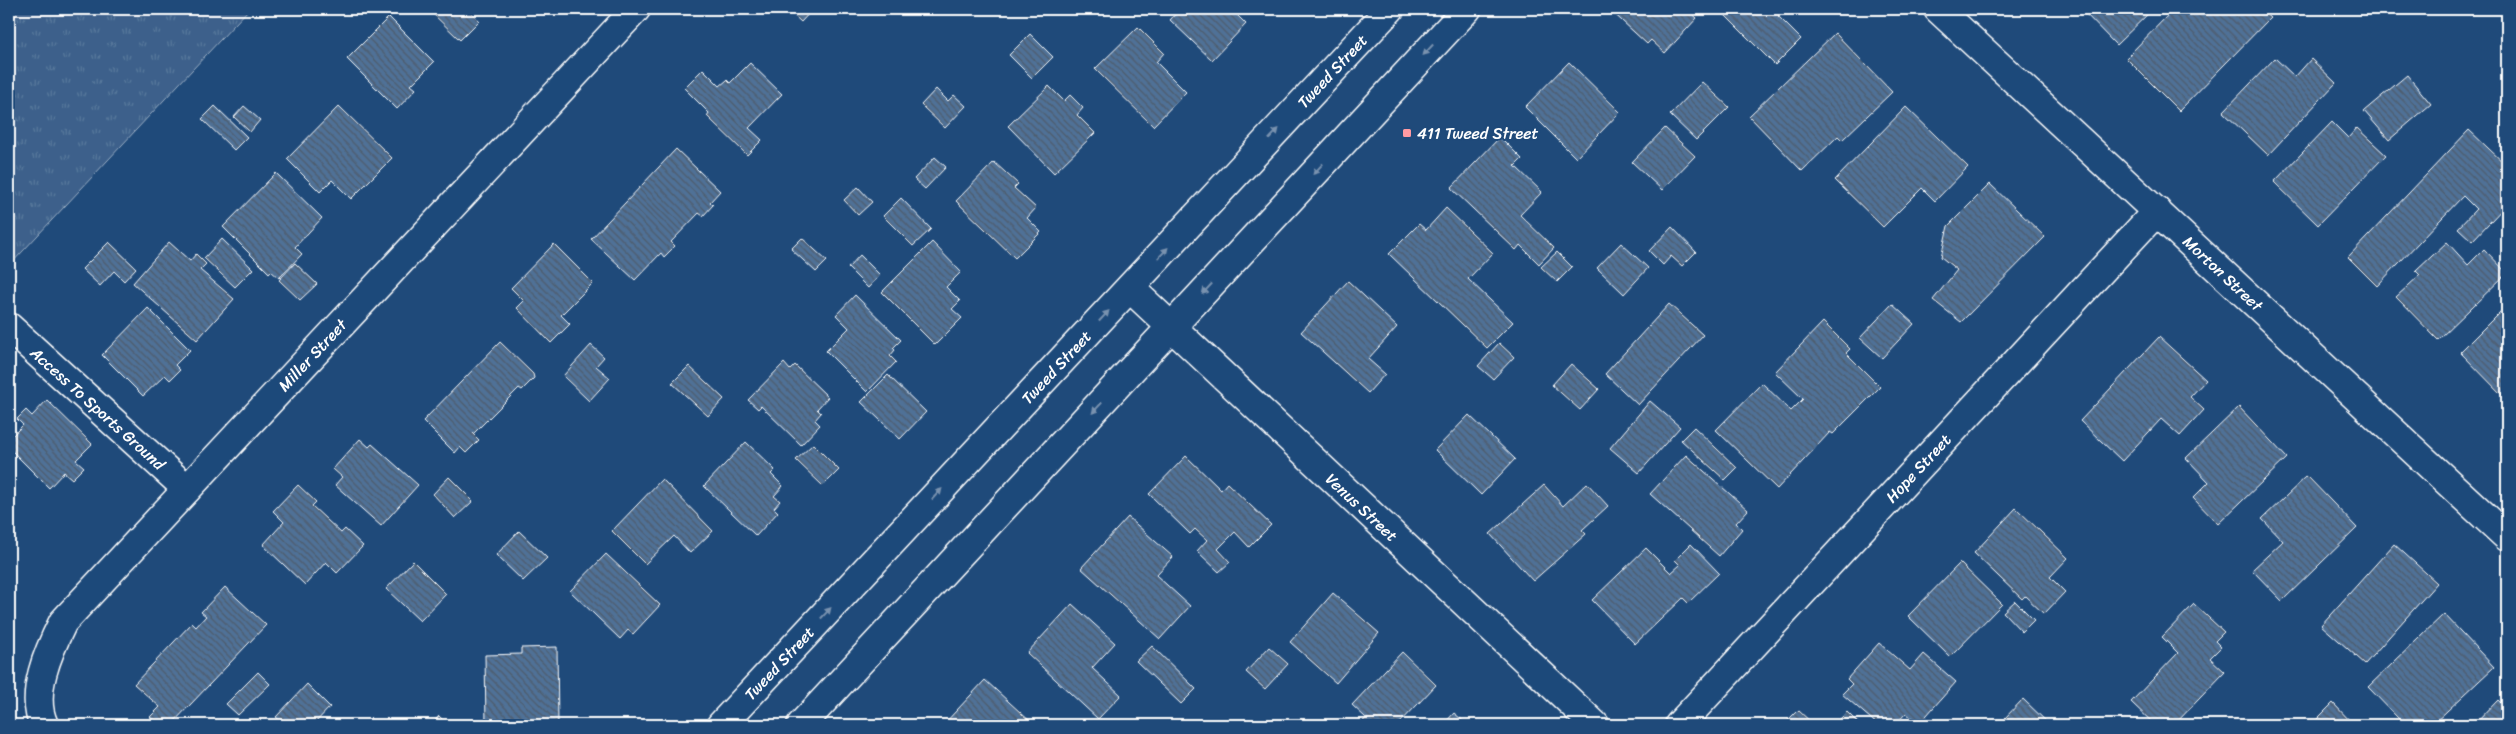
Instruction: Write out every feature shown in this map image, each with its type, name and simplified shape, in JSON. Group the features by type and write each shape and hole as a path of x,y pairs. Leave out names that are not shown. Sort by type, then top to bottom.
{"street":[{"name":"Miller Street","path":"44,725 39,691 45,659 63,622 636,9"},
{"name":"Tweed Street","path":"721,725 1390,9"},
{"path":"801,725 1467,9"},
{"name":"Morton Street","path":"1938,9 2507,537"},
{"name":"Hope Street","path":"1679,725 2157,211"},
{"name":"Venus Street","path":"1130,288 1595,725"},
{"name":"Access To Sports Ground","path":"9,326 187,489"}],"green space":[{"path":"9,9 249,9 9,266"}],"building":[{"path":"428,9 472,9 470,11 479,21 460,40"},
{"path":"787,9 813,9 801,22"},
{"path":"1180,9 1231,9 1246,24 1212,60 1170,20"},
{"path":"1609,9 1687,9 1697,18 1665,53 1651,40 1647,44"},
{"path":"1719,9 1784,9 1778,16 1801,39 1775,65"},
{"path":"2081,9 2153,9 2116,45"},
{"path":"2174,9 2260,9 2270,18 2179,111 2126,58"},
{"path":"389,17 434,62 411,85 416,89 397,109 347,59"},
{"path":"1138,27 1164,53 1156,62 1186,92 1153,126 1095,69"},
{"path":"1835,33 1892,92 1842,140 1838,136 1802,171 1749,116"},
{"path":"1030,34 1053,57 1032,78 1009,55"},
{"path":"2275,58 2295,77 2311,59 2336,83 2268,155 2223,112"},
{"path":"1569,62 1620,112 1576,158 1525,107"},
{"path":"750,63 782,94 749,128 762,140 747,155 707,116 709,113 684,88 703,69 720,86 727,80 730,83"},
{"path":"2407,75 2431,104 2389,140 2364,111"},
{"path":"1702,82 1729,107 1696,140 1670,115"},
{"path":"1049,86 1064,101 1070,95 1083,108 1077,115 1095,133 1054,173 1008,126"},
{"path":"936,89 948,101 954,95 966,106 945,128 921,105"},
{"path":"215,106 247,137 234,150 202,119"},
{"path":"244,106 260,120 250,132 234,117"},
{"path":"339,106 392,158 351,199 332,180 320,192 287,159"},
{"path":"1906,107 1968,167 1935,201 1922,188 1883,227 1835,180"},
{"path":"2332,122 2348,138 2357,128 2386,155 2318,225 2274,182"},
{"path":"1665,128 1695,156 1662,190 1632,162"},
{"path":"2469,130 2507,166 2507,204 2472,241 2458,228 2476,209 2463,196 2377,286 2348,257"},
{"path":"1500,137 1522,159 1515,166 1542,192 1520,215 1554,248 1539,264 1520,245 1516,250 1451,188"},
{"path":"676,149 720,191 710,202 713,205 703,216 699,213 671,242 675,246 664,257 661,253 635,280 591,239"},
{"path":"935,157 946,167 925,189 914,179"},
{"path":"994,162 1018,184 1014,188 1036,208 1027,218 1041,232 1015,258 956,201"},
{"path":"276,173 322,218 295,247 302,254 279,278 271,271 269,273 223,227"},
{"path":"1990,184 2045,237 1961,322 1933,300 1957,270 1941,257 1948,226"},
{"path":"858,187 872,202 858,215 844,200"},
{"path":"901,198 931,229 913,246 883,216"},
{"path":"1446,208 1493,253 1468,279 1513,322 1487,348 1389,254 1419,224 1426,230"},
{"path":"1672,227 1696,252 1682,266 1671,256 1663,265 1649,251"},
{"path":"802,238 827,261 816,272 791,249"},
{"path":"222,239 253,269 235,287 204,258"},
{"path":"109,242 136,268 124,281 114,271 100,286 82,269"},
{"path":"169,242 190,261 196,254 206,264 200,270 234,299 197,340 133,283"},
{"path":"932,242 961,272 946,287 960,301 952,309 962,318 935,345 882,292"},
{"path":"2447,242 2468,265 2484,249 2507,273 2438,340 2396,297 2420,275 2416,271"},
{"path":"1621,243 1648,268 1624,294 1597,268"},
{"path":"554,244 593,283 561,315 570,324 551,343 517,308 524,301 511,288"},
{"path":"1557,252 1572,267 1557,282 1541,267"},
{"path":"860,255 880,275 868,288 848,268"},
{"path":"295,263 317,284 300,300 279,280"},
{"path":"1348,281 1397,327 1368,359 1385,374 1368,393 1301,332"},
{"path":"855,295 901,340 893,348 895,350 890,356 896,362 867,392 826,351 849,328 836,315"},
{"path":"1669,304 1703,335 1638,405 1605,374"},
{"path":"1892,304 1914,324 1882,358 1860,338"},
{"path":"2507,305 2507,397 2506,399 2460,352"},
{"path":"148,308 190,350 175,365 180,370 170,380 165,375 143,396 102,355"},
{"path":"1823,322 1850,349 1846,353 1880,387 1833,434 1830,432 1777,489 1716,430 1762,383 1791,411 1803,399 1775,372"},
{"path":"2159,337 2206,380 2190,397 2204,410 2180,436 2161,419 2122,461 2080,421"},
{"path":"500,342 533,374 534,378 522,390 519,388 473,434 479,440 466,453 460,447 455,453 423,421"},
{"path":"1499,343 1514,357 1493,379 1478,366"},
{"path":"591,345 604,357 596,366 610,378 589,401 563,376"},
{"path":"784,363 790,370 795,365 828,397 817,409 821,413 815,420 820,425 801,445 761,406 758,409 748,400"},
{"path":"1571,364 1599,389 1580,410 1552,385"},
{"path":"689,366 724,399 708,416 672,383"},
{"path":"888,375 926,412 900,439 861,402"},
{"path":"47,400 92,444 76,460 84,467 72,479 64,472 49,488 9,448 9,439 23,425 17,419 26,410 32,416"},
{"path":"1650,401 1680,427 1639,473 1610,448"},
{"path":"2239,407 2287,458 2218,524 2193,498 2209,482 2186,458"},
{"path":"1469,415 1515,459 1481,495 1435,450"},
{"path":"1694,427 1737,468 1725,480 1681,440"},
{"path":"360,439 369,447 372,444 418,485 381,526 335,485 342,477 333,469"},
{"path":"746,442 775,470 771,474 783,486 774,496 780,501 774,508 778,512 756,536 704,486"},
{"path":"813,444 839,470 823,486 796,460"},
{"path":"1686,455 1748,510 1736,523 1742,529 1719,556 1650,494"},
{"path":"1186,456 1221,490 1227,483 1271,525 1249,547 1235,532 1218,549 1230,562 1219,572 1197,551 1207,540 1195,529 1190,534 1149,494"},
{"path":"2307,476 2357,528 2282,601 2252,570 2283,541 2262,519"},
{"path":"449,477 473,501 455,518 433,494"},
{"path":"662,479 713,531 690,553 674,536 645,564 612,531"},
{"path":"1587,483 1608,506 1582,530 1586,534 1533,581 1490,534 1544,485 1563,506"},
{"path":"298,485 316,502 312,506 341,533 345,529 363,546 337,573 326,562 305,585 263,545 284,522 273,511"},
{"path":"2016,508 2068,558 2050,577 2065,592 2044,614 2025,596 2022,599 1974,553"},
{"path":"1128,517 1173,557 1156,575 1190,606 1160,639 1081,568"},
{"path":"519,531 547,558 523,581 496,555"},
{"path":"1691,544 1719,573 1688,603 1683,598 1635,644 1592,600 1646,548 1671,573 1680,565 1675,560"},
{"path":"2394,544 2437,583 2365,664 2321,625"},
{"path":"606,554 660,605 633,634 628,630 620,639 570,591"},
{"path":"413,561 446,594 420,621 386,589"},
{"path":"1960,563 2002,604 1950,657 1908,616"},
{"path":"225,587 266,625 171,725 159,725 150,717 160,707 134,684 192,623 196,627 206,616 201,612"},
{"path":"1333,593 1379,633 1336,683 1290,642"},
{"path":"2015,601 2034,620 2022,632 2003,612"},
{"path":"1072,604 1115,643 1092,668 1121,695 1098,719 1027,653"},
{"path":"2194,604 2224,632 2215,641 2221,647 2210,658 2225,672 2174,725 2155,725 2131,702 2178,653 2162,637"},
{"path":"2444,614 2494,667 2432,725 2392,725 2399,719 2368,687"},
{"path":"1879,643 1910,670 1924,654 1956,682 1919,724 1906,713 1895,725 1878,725 1842,694 1852,684 1847,679"},
{"path":"1152,646 1196,689 1181,704 1136,661"},
{"path":"557,647 558,725 486,725 485,655 521,654 521,648"},
{"path":"1269,647 1288,664 1265,689 1246,672"},
{"path":"1402,652 1436,685 1398,725 1360,725 1366,718 1352,705"},
{"path":"258,672 270,684 238,715 226,704"},
{"path":"985,680 1033,724 943,725"},
{"path":"307,684 330,707 313,725 285,725 276,717"},
{"path":"2023,699 2050,725 2014,725 2005,718"},
{"path":"2498,700 2507,709 2507,725 2474,725"},
{"path":"2333,703 2354,725 2311,725"},
{"path":"1798,710 1814,725 1783,725"},
{"path":"1847,712 1860,725 1834,725"},
{"path":"1454,713 1468,725 1443,725"},
{"path":"439,716 448,725 431,725"}],"place":[{"name":"411 Tweed Street","path":"1407,133"}]}
